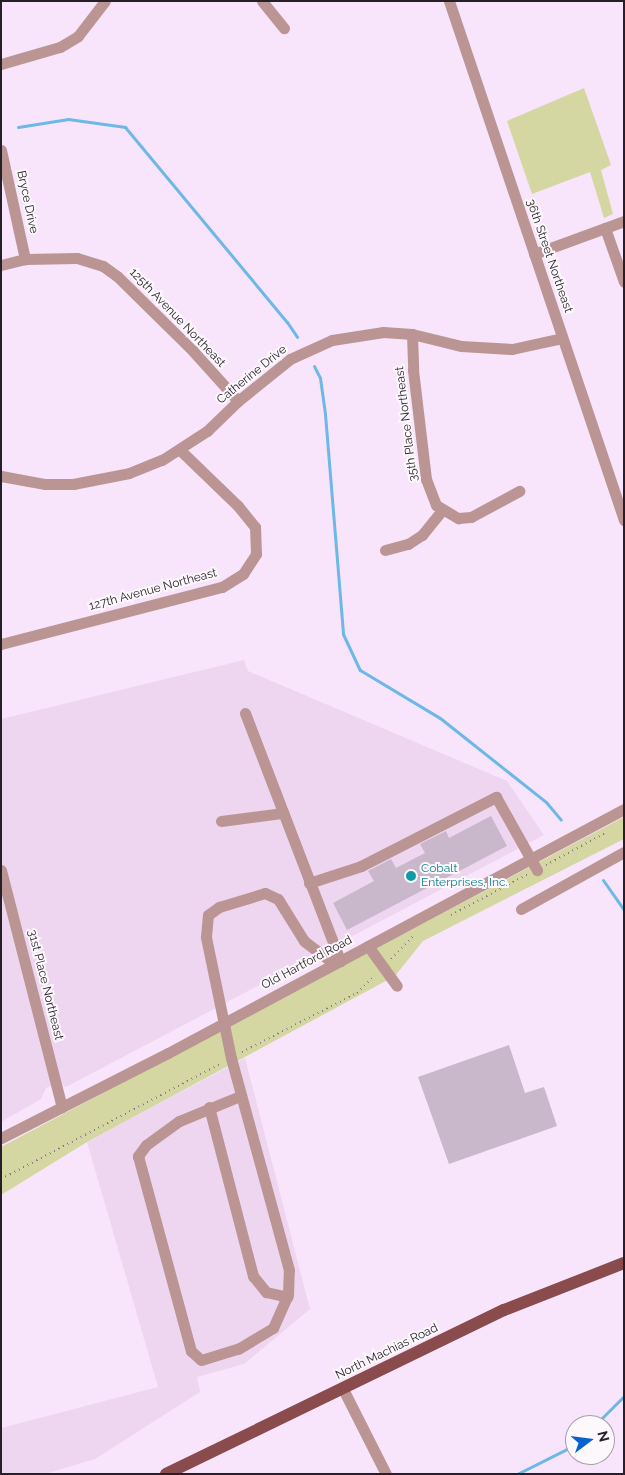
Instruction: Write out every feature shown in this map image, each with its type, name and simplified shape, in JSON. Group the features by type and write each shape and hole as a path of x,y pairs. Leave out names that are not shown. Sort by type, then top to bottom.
{"main road":[{"name":"North Machias Road","path":"166,1474 504,1310 624,1262"}],"street":[{"path":"1,64 60,47 78,36 105,1"},
{"path":"262,1 284,28"},
{"name":"36th Street Northeast","path":"449,1 624,520"},
{"name":"Bryce Drive","path":"1,150 25,259"},
{"path":"534,254 624,221"},
{"path":"605,228 624,282"},
{"name":"125th Avenue Northeast","path":"1,265 25,259 77,258 102,266 117,276 193,351 238,401"},
{"name":"Catherine Drive","path":"1,476 44,484 100,480 129,473 180,450 207,431 238,401 290,360 332,340 383,332 412,334 489,349 512,349 562,338"},
{"name":"35th Place Northeast","path":"412,334 413,370 426,479 430,494 442,510"},
{"name":"127th Avenue Northeast","path":"1,644 222,587 243,574 256,554 255,527 238,506 180,450"},
{"path":"384,550 408,544 422,535 442,510 458,518 471,517 519,491"},
{"path":"245,713 337,963"},
{"path":"309,883 361,866 496,797 537,870"},
{"name":"Old Hartford Road","path":"1,1138 224,1023 624,809"},
{"path":"221,821 283,813"},
{"path":"521,908 624,852"},
{"name":"31st Place Northeast","path":"1,870 62,1107"},
{"path":"240,1096 209,1107 160,1134 138,1156 191,1351 201,1360 256,1340 273,1328 287,1297 289,1270 231,1058 206,937 208,916 219,906 265,893 278,899 304,941 337,963"},
{"path":"368,946 382,968 398,986"},
{"path":"209,1107 254,1276 266,1292 287,1297"},
{"path":"344,1389 386,1474"}],"path":[{"path":"446,918 606,832"},
{"path":"1,1180 357,993 421,931"}],"shaded area":[{"path":"244,660 248,671 507,781 544,835 66,1087 59,1083 46,1088 41,1099 1,1122 1,719"},
{"path":"245,1058 310,1309 244,1364 197,1377 200,1392 95,1459 45,1474 1,1474 1,1428 158,1387 87,1142"}],"green space":[{"path":"584,88 611,165 601,170 613,214 604,218 590,172 532,194 507,121"},
{"path":"624,817 624,839 423,941 395,976 87,1142 1,1195 1,1147"}],"building":[{"name":"Cobalt Enterprises, Inc.","path":"491,816 507,846 347,930 333,903 374,881 368,871 391,859 396,868 425,853 420,844 446,831 449,838"},
{"path":"509,1045 525,1093 544,1087 557,1126 449,1164 418,1077"}],"waterway":[{"path":"18,127 68,119 125,127 287,322 297,337"},
{"path":"314,366 320,378 325,414 343,634 360,670 440,718 546,802 561,820"},
{"path":"603,880 624,910"},
{"path":"605,1415 624,1396"},
{"path":"517,1474 565,1450"}],"place":[{"name":"Cobalt Enterprises, Inc.","path":"411,876"}]}
